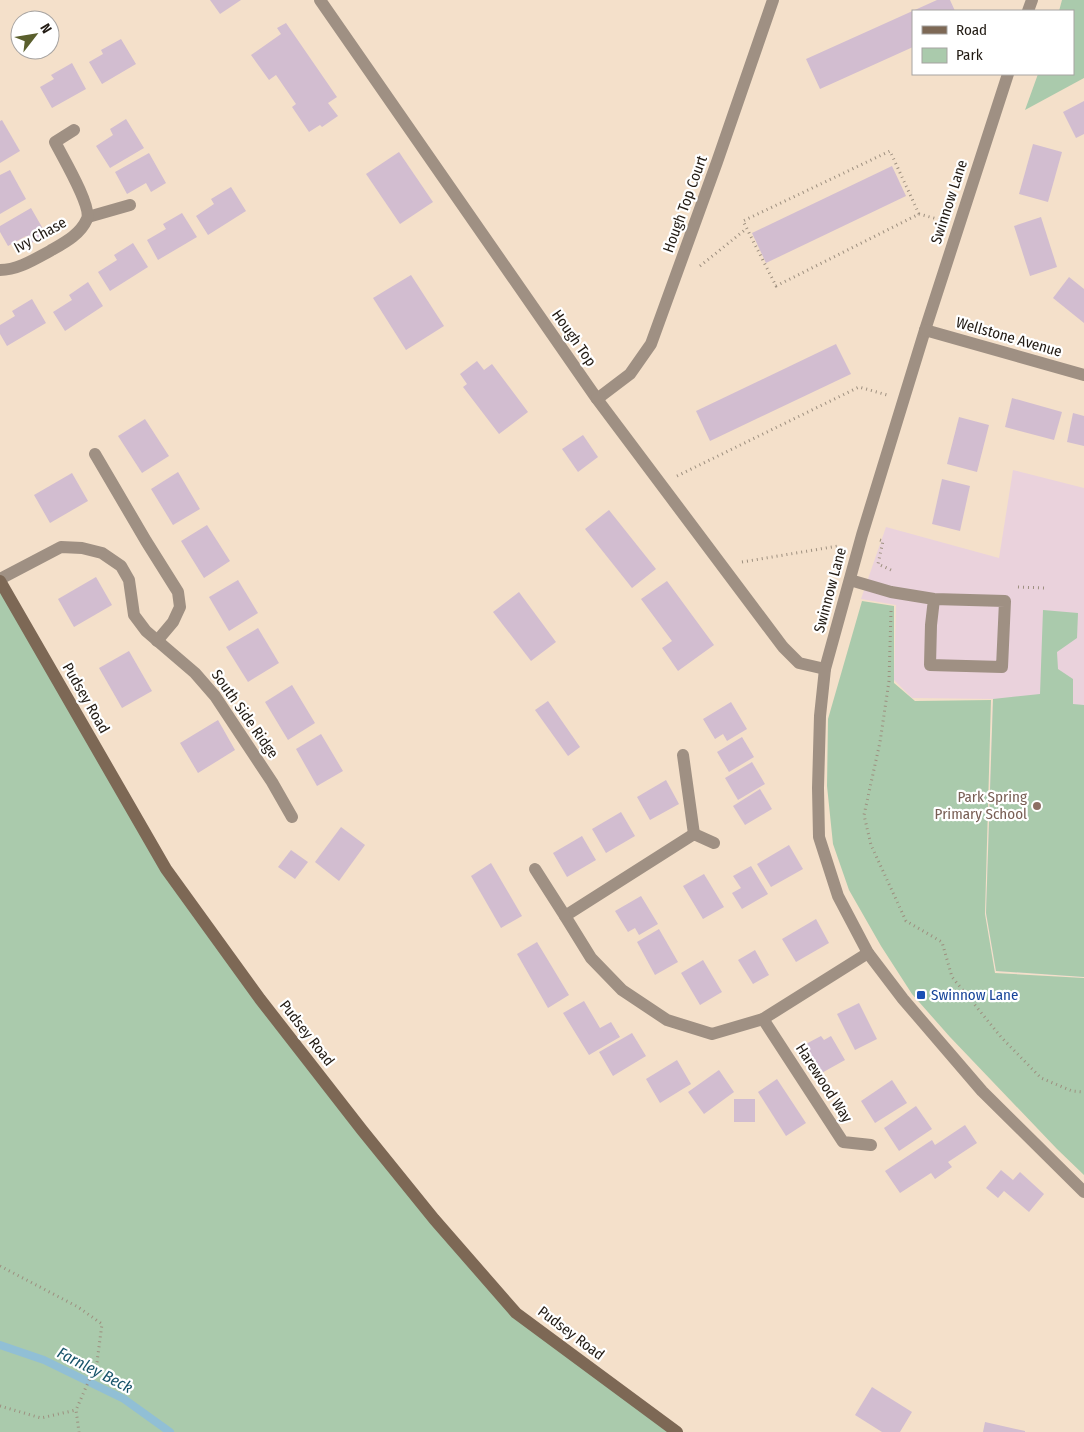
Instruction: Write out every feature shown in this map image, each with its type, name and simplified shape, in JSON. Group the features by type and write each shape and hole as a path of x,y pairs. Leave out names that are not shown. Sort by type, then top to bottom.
{"main road":[{"name":"Pudsey Road","path":"0,580 166,869 260,999 362,1130 434,1219 516,1313 676,1432"}],"street":[{"name":"Hough Top","path":"320,0 596,398 783,647 799,663 825,669"},
{"name":"Hough Top Court","path":"596,398 630,374 651,344 773,0"},
{"name":"Swinnow Lane","path":"1008,75 925,330 862,535 825,669 820,716 819,837 838,896 868,953 903,999 982,1091 1084,1192"},
{"name":"Ivy Chase","path":"0,270 8,270 32,261 64,242 80,231 88,217 86,201 55,142 74,130"},
{"name":"Ivy Chase","path":"88,217 130,205"},
{"name":"Wellstone Avenue","path":"925,330 1084,375"},
{"path":"95,454 178,592 180,607 173,622 157,641"},
{"name":"South Side Ridge","path":"0,580 61,547 82,548 102,553 121,566 129,580 134,615 146,631 195,673 215,696 272,782 292,817"},
{"path":"850,580 891,592 934,599 1005,601 1002,667 930,665 934,599"},
{"path":"683,755 694,834"},
{"path":"694,834 714,843"},
{"path":"565,916 694,834"},
{"path":"534,869 591,958 622,990 667,1020 712,1034 763,1019 868,953"},
{"name":"Harewood Way","path":"763,1019 844,1142 871,1145"}],"path":[{"path":"890,151 919,214 776,286 746,229 743,221 890,151"},
{"path":"678,270 694,270 746,229"},
{"path":"661,484 859,387 904,400"},
{"path":"722,565 838,546 844,531 883,541 878,564 898,574 891,592 889,681 880,742 864,815 871,845 906,921 942,942 952,977 1002,1037 1041,1078 1072,1091 1084,1092"},
{"path":"0,1266 78,1307 102,1324 97,1362 76,1410 80,1432"},
{"path":"0,1406 42,1418 76,1410"}],"shaded area":[{"name":"Park Spring Primary School","path":"1013,470 1084,488 1084,977 996,971 986,913 993,699 912,698 894,680 896,605 861,599 886,527 999,558"}],"green space":[{"path":"1062,0 1084,0 1084,78 1025,110 1038,75 1074,75 1074,10 1059,10"},
{"path":"0,581 167,869 260,999 516,1313 677,1432 0,1432"},
{"path":"862,601 894,606 894,683 915,701 991,700 985,914 995,973 1084,978 1084,1175 950,1037 912,994 881,946 849,890 833,844 827,786 828,719"},
{"path":"1043,610 1078,613 1077,638 1057,652 1058,669 1073,679 1073,704 1084,705 1084,977 996,971 986,913 993,699 1040,694"}],"building":[{"path":"210,0 241,0 220,14"},
{"path":"937,0 950,0 955,10 915,10"},
{"path":"912,11 912,47 820,89 806,59"},
{"path":"286,23 337,97 328,103 338,116 322,127 320,125 309,132 292,107 296,104 276,75 269,80 251,55 281,34 277,28"},
{"path":"121,39 136,64 102,84 89,62 103,54 101,50"},
{"path":"72,63 86,89 52,108 40,87 54,79 51,75"},
{"path":"1084,101 1084,134 1076,138 1063,112"},
{"path":"126,119 144,148 110,168 96,146 113,135 110,129"},
{"path":"2,120 20,151 0,163 0,121"},
{"path":"1033,144 1062,152 1048,202 1019,194"},
{"path":"399,152 433,202 400,224 366,174"},
{"path":"149,153 166,183 151,192 146,183 127,194 115,172"},
{"path":"892,166 906,196 766,263 752,233"},
{"path":"10,170 26,199 0,214 0,175"},
{"path":"231,187 246,211 208,235 196,216 214,204 211,199"},
{"path":"31,208 46,234 30,244 26,236 8,246 0,232 0,226"},
{"path":"182,213 197,237 158,260 147,240 166,229 163,224"},
{"path":"1041,217 1057,267 1030,276 1014,226"},
{"path":"133,243 148,267 110,291 98,272 117,260 114,255"},
{"path":"411,275 444,326 406,350 373,298"},
{"path":"1069,277 1084,289 1084,323 1053,298"},
{"path":"88,282 103,306 65,331 53,312 72,300 69,295"},
{"path":"32,299 46,323 7,346 0,334 0,325 15,316 12,311"},
{"path":"836,344 851,374 710,441 696,411"},
{"path":"477,361 484,370 492,364 528,412 499,434 463,387 467,384 460,374"},
{"path":"1012,398 1062,412 1054,440 1005,427"},
{"path":"1073,413 1084,416 1084,446 1067,442"},
{"path":"959,417 989,425 977,472 947,464"},
{"path":"145,419 169,456 142,473 118,436"},
{"path":"583,435 598,457 578,472 562,449"},
{"path":"178,472 200,509 173,525 151,489"},
{"path":"72,473 88,501 50,523 34,495"},
{"path":"942,479 970,486 960,531 932,524"},
{"path":"609,510 656,569 632,588 585,529"},
{"path":"207,525 230,561 204,578 181,541"},
{"path":"96,577 112,605 74,627 58,599"},
{"path":"238,580 258,613 229,631 209,597"},
{"path":"667,581 714,645 678,671 662,648 672,641 641,599"},
{"path":"519,592 556,642 531,661 493,612"},
{"path":"258,628 279,663 248,682 226,647"},
{"path":"129,651 152,691 122,708 99,668"},
{"path":"292,685 315,723 288,740 265,702"},
{"path":"548,701 580,747 568,756 535,710"},
{"path":"731,702 747,729 727,741 723,734 715,739 703,719"},
{"path":"218,720 235,750 198,773 180,743"},
{"path":"321,734 343,771 317,786 296,749"},
{"path":"742,737 754,757 729,772 717,752"},
{"path":"752,762 765,784 738,800 725,778"},
{"path":"666,780 679,804 650,820 637,797"},
{"path":"760,789 772,809 745,825 733,806"},
{"path":"621,812 635,836 606,853 592,829"},
{"path":"341,827 365,845 339,881 315,862"},
{"path":"582,836 596,860 567,877 553,853"},
{"path":"789,845 803,869 771,887 757,864"},
{"path":"291,850 308,862 295,879 278,867"},
{"path":"491,863 522,916 501,928 471,876"},
{"path":"751,866 768,894 742,909 732,893 741,888 733,876"},
{"path":"704,874 724,907 703,919 683,886"},
{"path":"641,896 658,924 639,935 635,928 628,932 615,911"},
{"path":"816,919 829,943 796,962 782,939"},
{"path":"659,929 678,962 655,975 637,942"},
{"path":"537,942 569,995 548,1008 517,954"},
{"path":"755,950 769,975 753,984 738,960"},
{"path":"703,960 722,992 700,1005 681,973"},
{"path":"584,1001 600,1028 611,1022 620,1037 589,1055 563,1013"},
{"path":"859,1003 877,1039 855,1050 837,1014"},
{"path":"632,1033 646,1056 613,1076 599,1052"},
{"path":"821,1036 824,1040 831,1036 845,1060 818,1075 802,1046"},
{"path":"677,1060 691,1084 660,1103 646,1079"},
{"path":"719,1070 734,1092 704,1114 688,1092"},
{"path":"777,1079 806,1123 786,1136 758,1092"},
{"path":"892,1080 907,1103 875,1123 861,1101"},
{"path":"734,1099 755,1099 755,1122 734,1122"},
{"path":"916,1106 932,1129 899,1151 884,1128"},
{"path":"965,1125 977,1143 948,1162 952,1167 935,1179 931,1173 900,1193 885,1171 932,1140 935,1145"},
{"path":"1001,1170 1013,1180 1020,1172 1044,1194 1029,1212 1004,1191 998,1198 986,1188"},
{"path":"872,1387 912,1412 900,1432 882,1432 855,1415"},
{"path":"985,1422 1025,1431 1025,1432 983,1432"}],"waterway":[{"name":"Farnley Beck","path":"0,1345 44,1360 124,1399 170,1432"}],"place":[{"name":"Park Spring Primary School","path":"1037,806"},
{"name":"Swinnow Lane","path":"921,995"}]}
